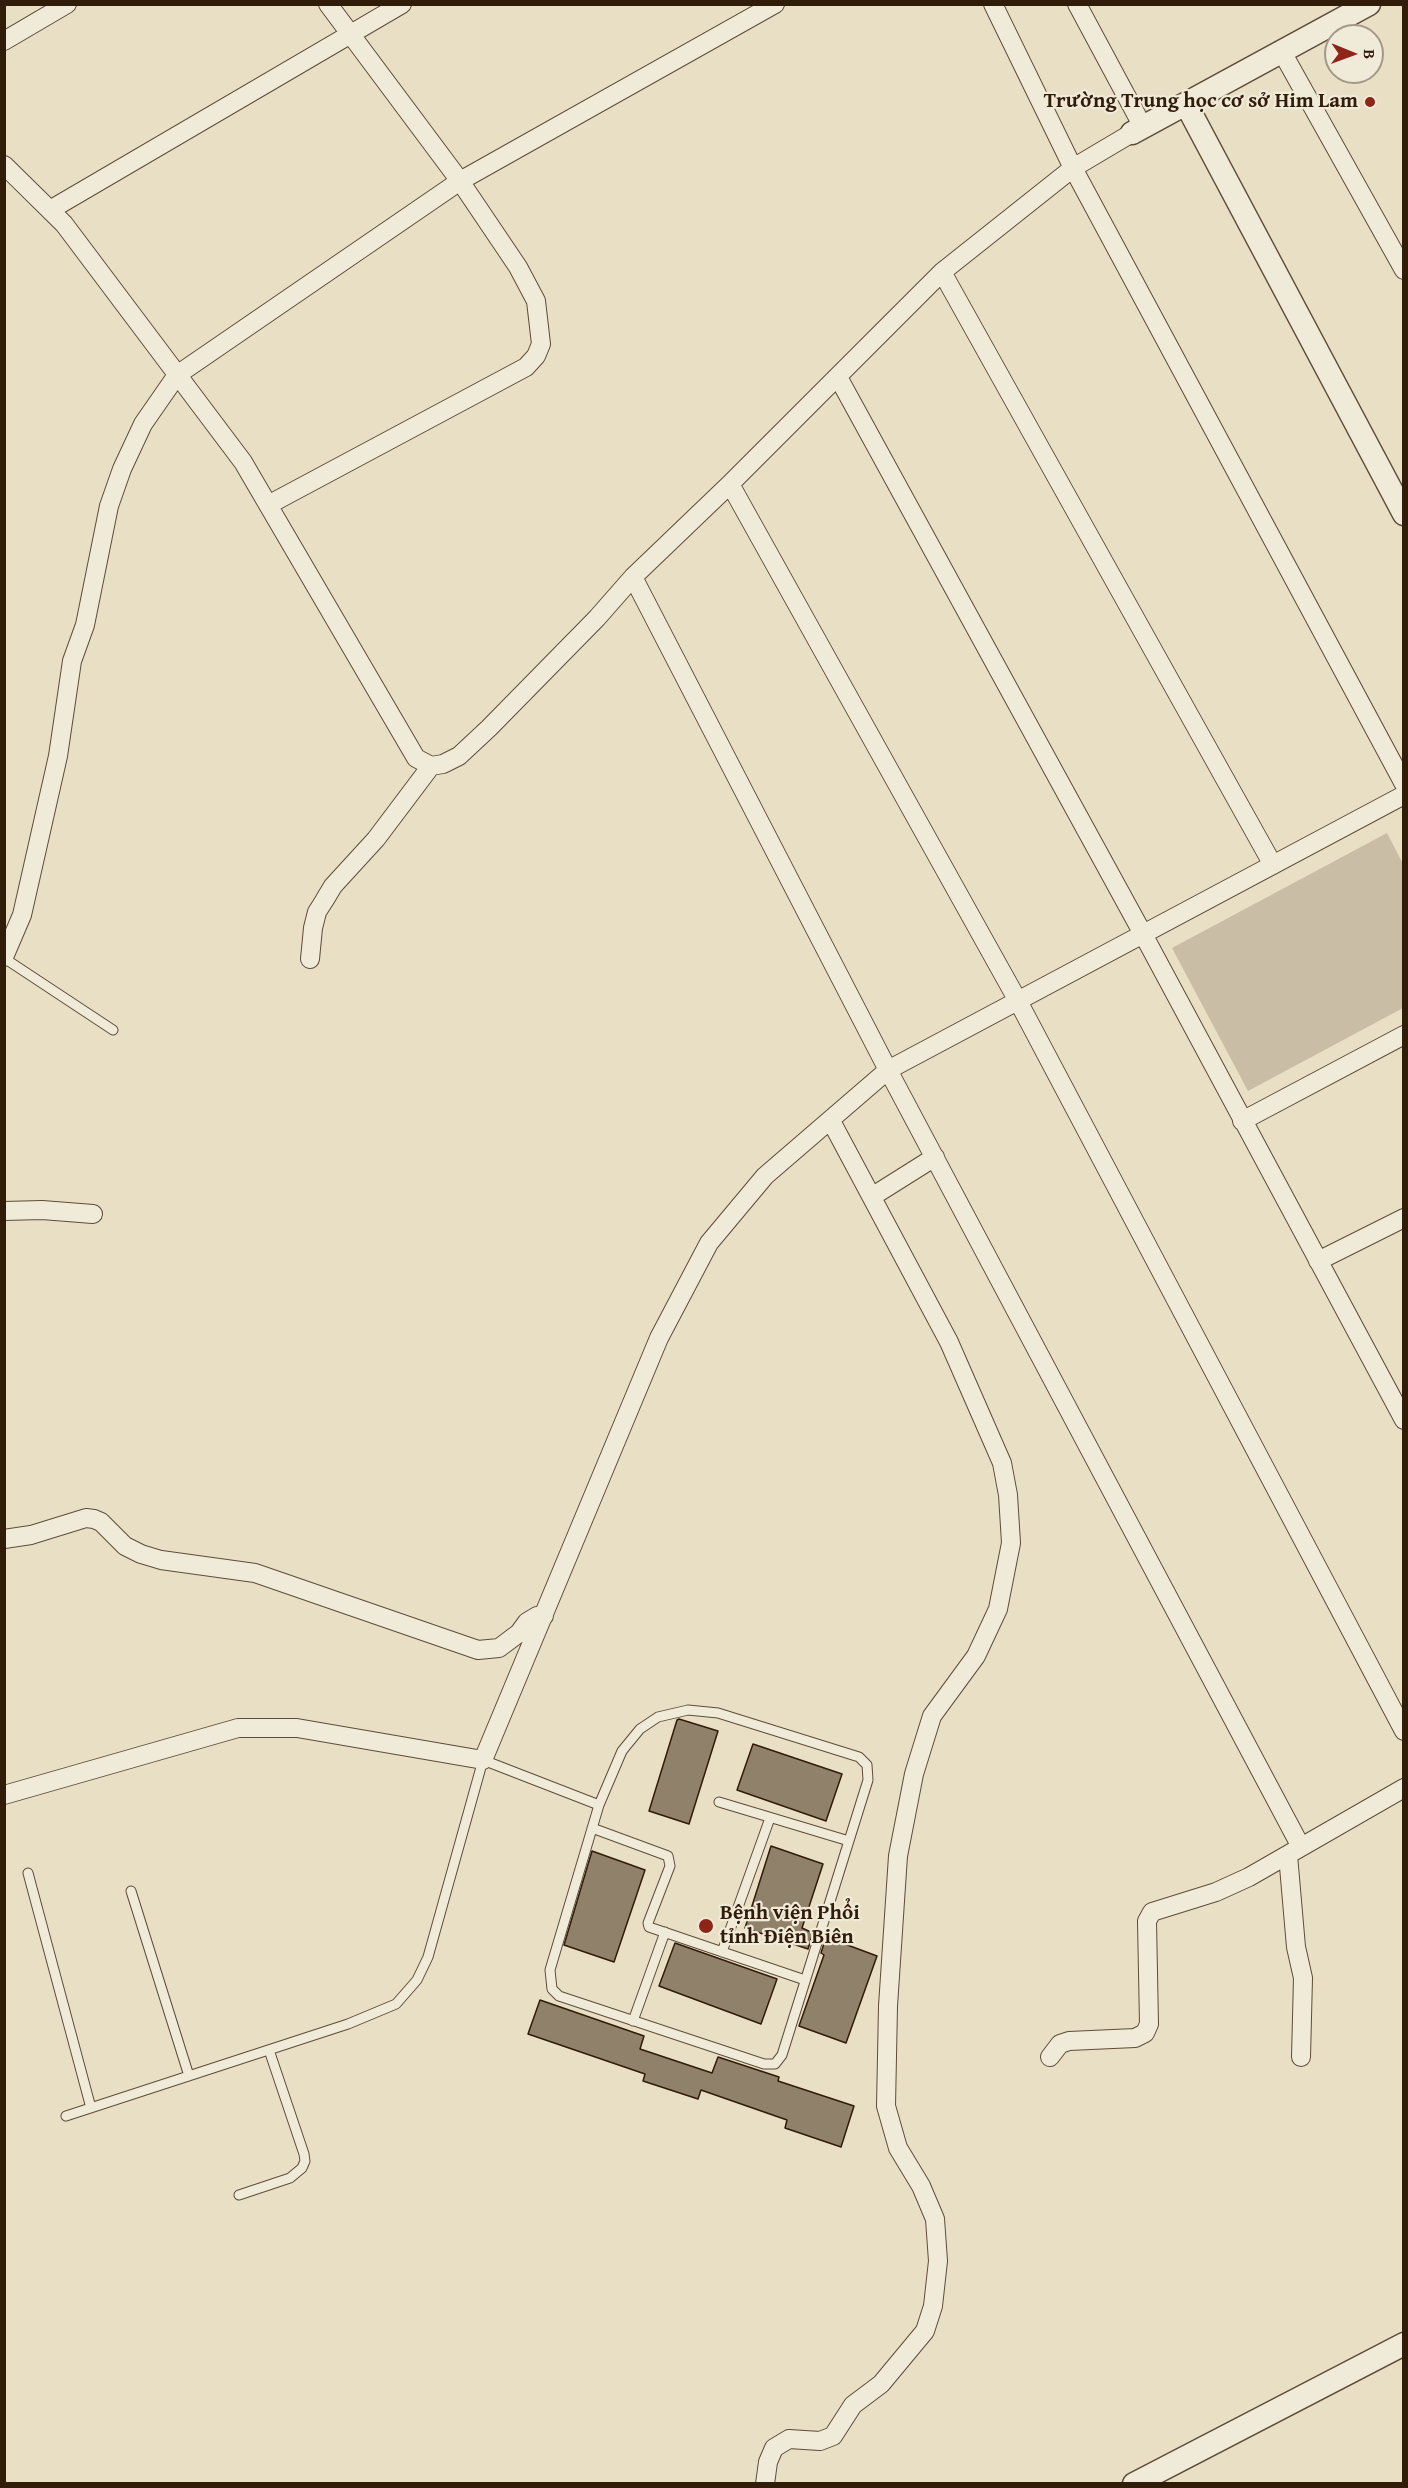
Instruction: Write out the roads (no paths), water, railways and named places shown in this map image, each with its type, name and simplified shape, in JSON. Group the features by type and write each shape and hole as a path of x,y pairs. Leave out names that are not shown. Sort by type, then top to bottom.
{"street":[{"path":"4,41 67,4"},
{"path":"268,505 526,367 536,356 541,344 536,301 518,267 460,182 328,4"},
{"path":"50,210 402,4"},
{"path":"4,958 22,915 58,756 72,661 85,624 109,506 122,469 143,424 177,375 460,182 775,4"},
{"path":"993,4 1073,168 1404,784"},
{"path":"1077,4 1138,130"},
{"path":"4,165 50,210 243,462 416,758 431,766 443,764 459,756 482,735 597,618 633,577 730,484 942,272 1073,168 1369,4"},
{"path":"1282,52 1404,270"},
{"path":"1186,104 1404,514"},
{"path":"942,272 1273,865"},
{"path":"837,377 1143,934 1404,1420"},
{"path":"730,484 1018,1001 1404,1731"},
{"path":"633,577 1295,1851 1295,1940 1303,1978 1301,2057"},
{"path":"310,959 313,928 317,912 324,900 333,886 376,839 431,766"},
{"path":"4,1795 238,1728 297,1728 483,1760 659,1338 710,1243 765,1176 888,1070 1404,795"},
{"path":"1242,1121 1404,1035"},
{"path":"765,2484 768,2462 774,2448 789,2439 820,2441 833,2436 853,2405 881,2384 925,2331 933,2306 938,2261 935,2219 921,2186 898,2148 886,2106 888,2006 898,1856 914,1773 932,1716 976,1656 994,1618 998,1609 1011,1544 1008,1495 1002,1463 950,1342 831,1120"},
{"path":"873,1196 934,1157"},
{"path":"4,1211 42,1210 93,1214"},
{"path":"1318,1261 1404,1218"},
{"path":"4,1539 32,1535 76,1520 94,1519 101,1522 125,1546 141,1554 161,1560 255,1573 478,1650 499,1648 519,1633 527,1622 537,1616 544,1616"},
{"path":"1050,2057 1060,2044 1069,2041 1135,2037 1145,2033 1149,2024 1147,1921 1152,1912 1216,1892 1249,1877 1404,1788"},
{"path":"1134,2484 1404,2344"}],"lane":[{"path":"4,958 113,1030"},
{"path":"688,1710 718,1713 859,1757 867,1765 868,1780 782,2055 775,2064 764,2064 633,2021 559,1996 552,1989 550,1970 599,1805 622,1751 640,1729 658,1717 688,1710"},
{"path":"66,2116 348,2025 396,2004 417,1980 428,1957 483,1760 599,1805"},
{"path":"719,1802 849,1841"},
{"path":"723,1952 770,1818"},
{"path":"592,1828 668,1856 670,1866 648,1923 649,1927 805,1980"},
{"path":"28,1873 91,2108"},
{"path":"130,1891 189,2076"},
{"path":"633,2021 665,1932"},
{"path":"238,2195 290,2178 302,2168 305,2161 269,2050"}],"place":[{"name":"Trường Trung học cơ sở Him Lam","path":"1370,102"},
{"name":"Bệnh viện Phổi tỉnh Điện Biên","path":"706,1926"}]}
